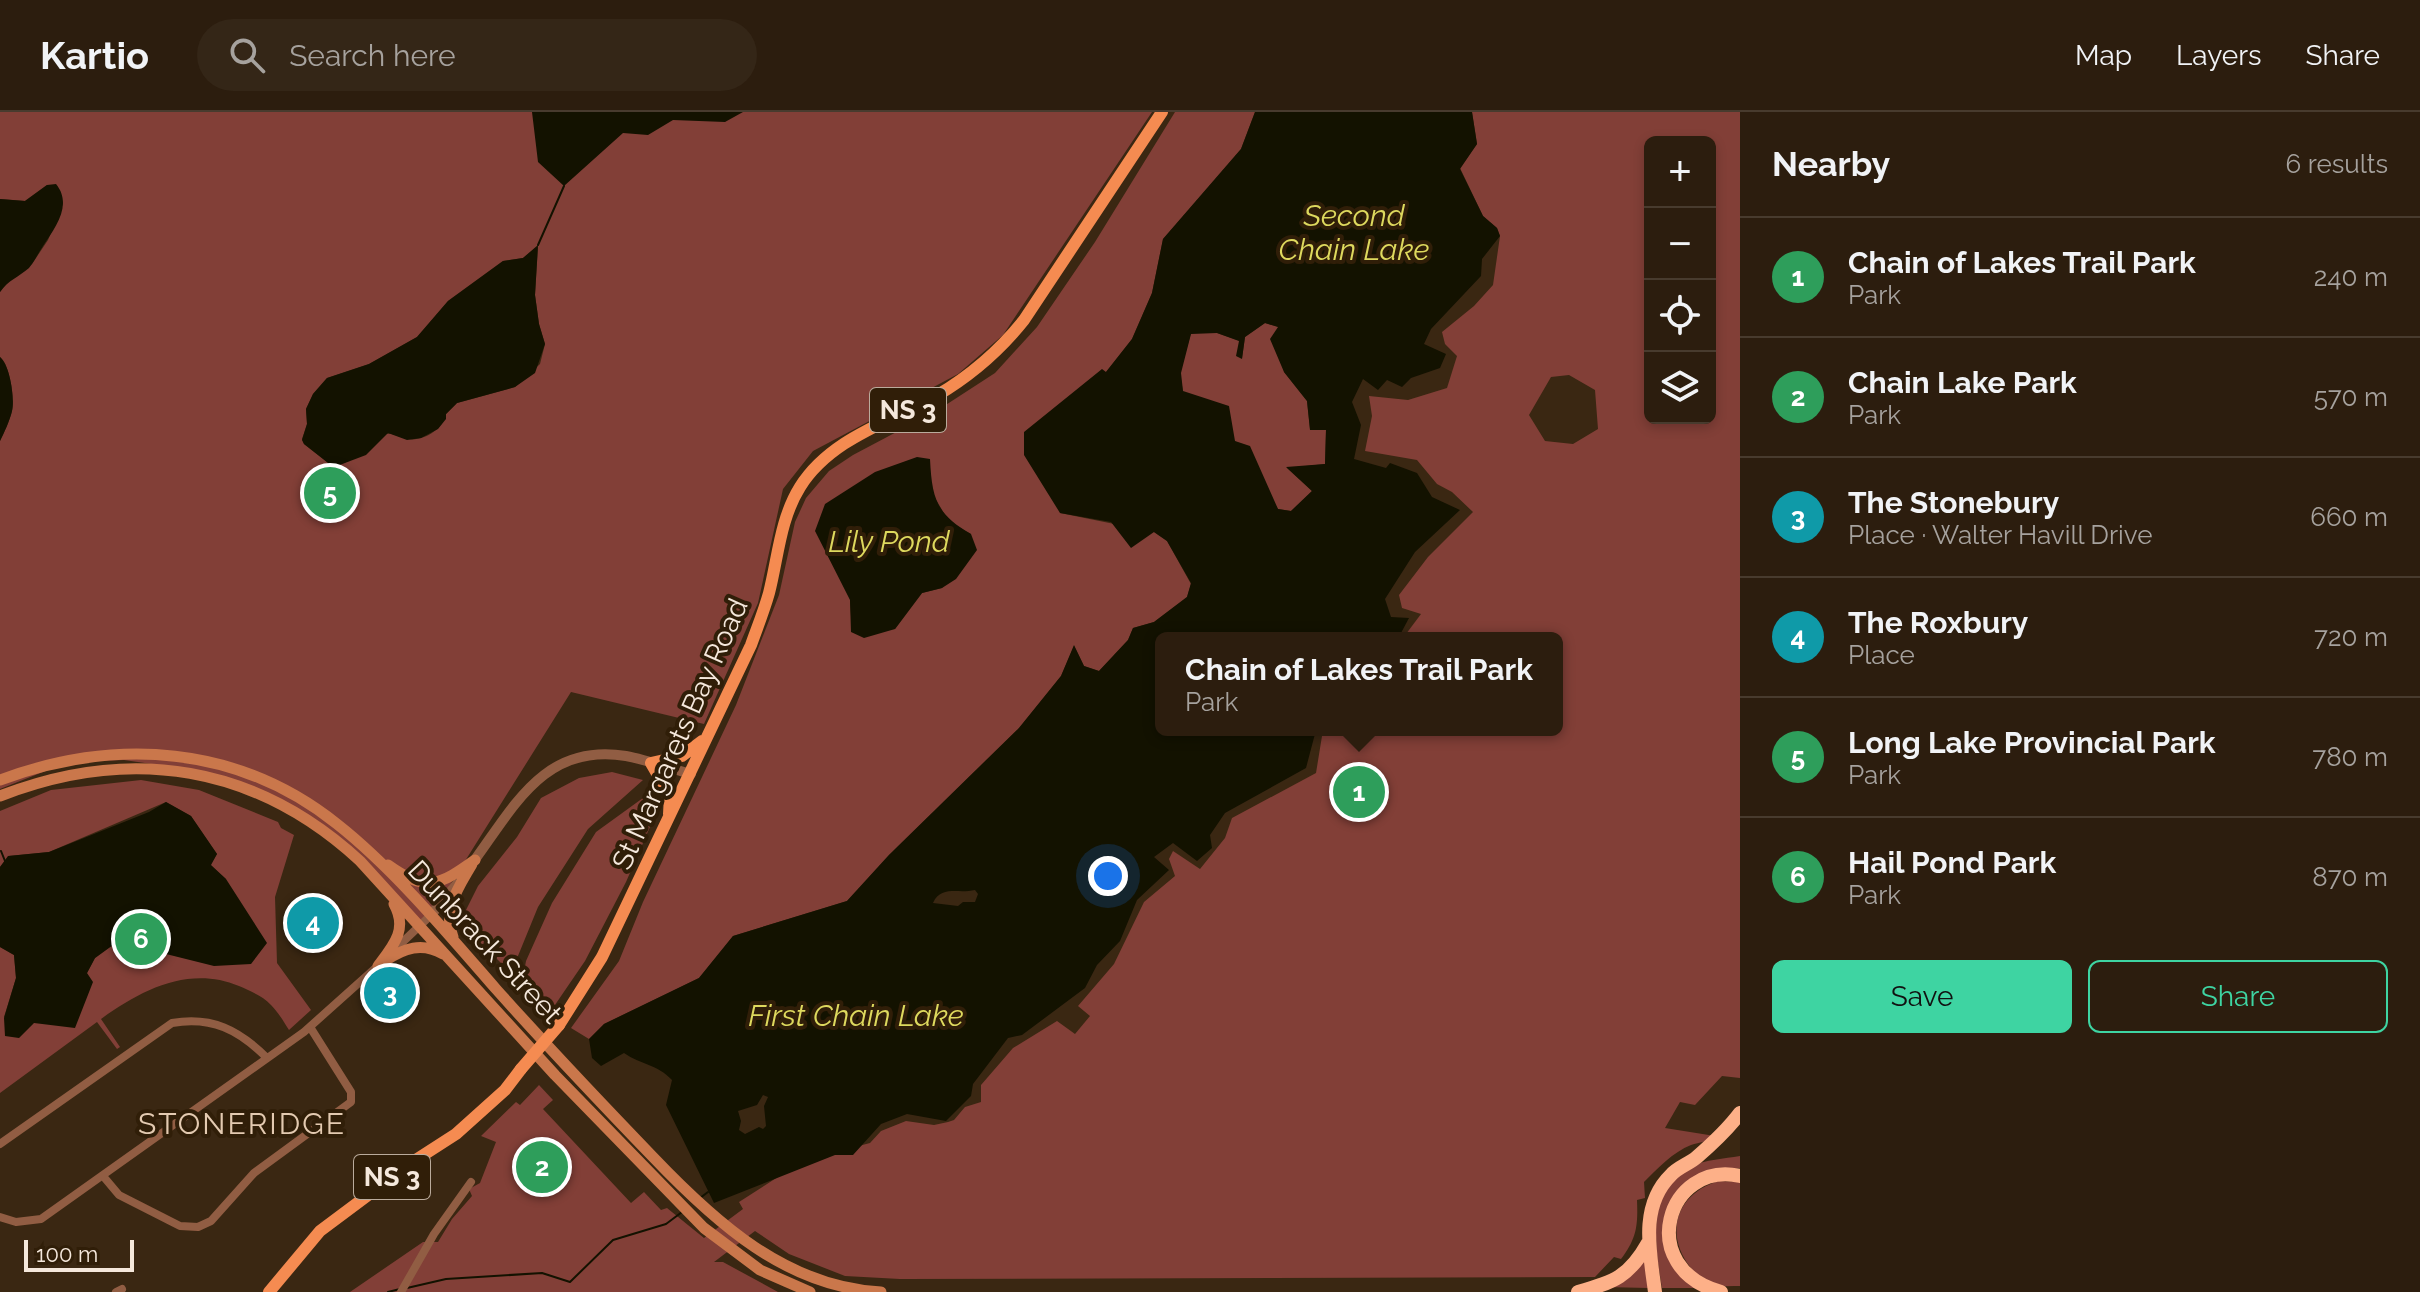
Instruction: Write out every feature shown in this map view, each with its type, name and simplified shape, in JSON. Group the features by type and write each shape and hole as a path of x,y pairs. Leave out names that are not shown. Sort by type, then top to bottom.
{"highway":[{"path":"1655,1292 1648,1243 1650,1217 1658,1193 1672,1174 1695,1159 1740,1113"},
{"path":"1721,1292 1700,1286 1677,1263 1669,1245 1667,1229 1671,1213 1685,1192 1707,1177 1740,1176"},
{"path":"1578,1292 1608,1284 1626,1274 1648,1243"}],"main road":[{"name":"St Margarets Bay Road","path":"269,1292 320,1231 411,1163 456,1134 505,1090 559,1025 602,957 751,645 769,594 787,513 801,484 818,465 845,444 950,387 999,348 1024,320 1162,112"},
{"path":"669,821 670,796 651,763 682,756 700,744 709,732"},
{"name":"Dunbrack Street","path":"0,780 53,762 99,754 157,754 199,760 253,775 291,793 337,824 371,854 457,944 525,1022 713,1218 770,1258 811,1276 865,1291 881,1292"},
{"name":"Dunbrack Street","path":"0,796 54,778 106,769 149,768 192,772 233,783 292,809 345,847 555,1075 722,1244 760,1270 810,1292"},
{"path":"371,854 398,873 428,885 448,879 475,860"},
{"path":"457,944 450,926 451,904 475,860"},
{"path":"378,966 395,944 401,925 397,909 383,887"},
{"path":"378,966 401,951 417,947 438,950 450,958"}],"street":[{"path":"0,1217 16,1222 41,1219 310,1027 421,927 527,788 553,768 575,759 598,755 622,756 691,774"},
{"path":"0,1144 172,1023 195,1019 229,1028 247,1038 267,1058"},
{"path":"103,1176 119,1195 180,1226 198,1227 211,1221 254,1173 351,1102 351,1092 310,1027"},
{"path":"401,1292 434,1234 471,1182"}],"shaded area":[{"path":"0,112 1152,112 1003,335 958,374 813,451 783,489 758,603 704,724 571,692 425,925 329,832 200,771 124,760 77,762 0,789 0,441 11,415 13,399 9,374 0,357 0,292 11,278 32,264 48,240 63,204 60,190 47,185 25,201 0,199","holes":["538,246 535,295 545,344 540,364 515,387 457,403 436,430 424,437 410,439 386,434 361,454 340,464 332,466 304,444 306,409 313,394 327,378 369,364 417,337 448,301 503,261 523,258"]},
{"path":"1175,112 1255,112 1241,149 1163,239 1152,293 1132,339 1106,372 1060,513 1154,532 1167,541 1191,584 1187,597 1154,622 1133,628 1128,640 1099,671 1084,666 1074,646 1061,676 1019,728 889,855 847,901 733,936 699,978 604,1024 589,1039 571,1028 619,961 643,902 736,705 779,595 795,522 806,498 829,471 853,455 938,410 995,373 1037,327 1095,242","holes":["931,491 949,522 971,534 942,588 922,593 895,629 852,632 850,600"]},
{"path":"1472,112 1740,112 1740,1078 1722,1076 1695,1105 1680,1102 1665,1128 1715,1136 1678,1152 1644,1182 1645,1198 1637,1200 1635,1231 1621,1259 1614,1257 1595,1277 900,1279 845,1276 789,1254 755,1231 714,1262 723,1262 778,1292 350,1292 423,1242 438,1242 452,1219 472,1196 469,1189 480,1183 496,1142 481,1136 516,1102 520,1105 539,1085 553,1100 543,1109 631,1203 644,1192 661,1210 667,1208 704,1238 743,1209 739,1202 784,1173 836,1152 870,1143 881,1131 906,1121 934,1125 954,1120 965,1107 981,1102 981,1085 1013,1048 1057,1021 1075,1034 1090,1016 1078,1006 1114,964 1144,902 1175,876 1169,859 1173,851 1200,869 1225,838 1232,818 1316,773 1322,736 1563,736 1563,632 1408,632 1421,614 1402,608 1399,595 1428,557 1473,512 1452,492 1437,484 1417,460 1365,451 1372,416 1369,396 1408,400 1447,388 1457,356 1445,344 1442,332 1474,306 1493,285 1500,236 1497,228 1483,216 1460,168 1477,144","holes":["1569,375 1595,390 1598,429 1573,444 1545,441 1529,415 1551,377"]},
{"path":"1265,323 1279,327 1284,372 1307,401 1310,429 1326,430 1325,464 1287,468 1312,491 1291,511 1278,509 1235,441 1183,392 1180,373 1191,333 1217,333 1240,341 1242,358 1245,337"},
{"path":"612,772 643,780 588,829 538,907 511,973 468,930 465,912 478,886 517,837 541,798 579,778"},
{"path":"141,780 199,790 278,822 281,828 294,835 275,897 277,963 311,1010 289,1030 268,1002 239,986 202,978 166,984 132,999 101,1019 120,1047 117,1049 97,1022 0,1093 0,947 14,955 16,978 4,1017 34,1023 87,973 95,958 139,926 161,936 226,879 210,865 217,854 191,816 166,802 49,852 9,856 0,867 0,811 51,790"},
{"path":"654,790 653,820 626,882 585,961 544,1021 521,988 526,961 552,903 596,832"},
{"path":"1740,1156 1740,1168 1707,1172 1664,1229 1696,1288 1662,1288 1656,1238 1660,1205 1666,1190 1676,1177 1697,1164"},
{"path":"1719,1181 1740,1182 1740,1286 1716,1286 1704,1281 1682,1255 1678,1241 1676,1228 1684,1205 1693,1195"},
{"path":"1647,1254 1649,1288 1603,1287"}],"water":[{"path":"532,112 743,112 725,122 673,120 648,135 623,133 564,186 538,162"},
{"name":"First Chain Lake","path":"1255,112 1472,112 1477,144 1460,169 1483,216 1497,228 1500,236 1482,259 1481,276 1431,329 1424,344 1446,354 1440,368 1411,378 1402,387 1387,380 1378,390 1363,379 1352,402 1361,425 1354,459 1386,468 1390,463 1417,473 1432,497 1460,510 1415,552 1385,599 1391,617 1409,618 1402,632 1155,632 1155,736 1314,736 1306,768 1225,813 1210,835 1212,848 1197,861 1173,843 1154,857 1169,870 1137,900 1120,941 1097,965 1085,988 1022,1035 1008,1038 973,1084 971,1096 946,1121 907,1114 881,1124 853,1155 835,1155 714,1203 666,1105 672,1080 661,1071 624,1053 601,1066 592,1058 589,1039 604,1024 699,978 733,936 847,901 889,855 1019,728 1061,676 1074,645 1084,666 1099,671 1128,640 1133,628 1154,622 1187,597 1191,583 1167,541 1154,532 1131,548 1111,522 1060,513 1024,455 1024,432 1102,369 1106,372 1132,339 1152,293 1163,239 1241,149","holes":["1265,323 1278,327 1270,339 1284,372 1307,401 1310,430 1326,430 1325,464 1286,467 1312,491 1291,511 1278,509 1250,446 1235,441 1229,406 1183,391 1181,373 1191,334 1217,333 1239,341 1236,356 1242,359 1245,337","975,890 978,894 975,902 963,902 958,906 933,903 945,892","763,1095 768,1097 764,1106 766,1126 745,1134 739,1130 741,1121 738,1111 757,1105"]},
{"path":"56,184 63,200 57,224 29,268 0,292 0,199 25,201 47,185"},
{"path":"538,245 535,295 545,344 535,373 515,387 457,403 438,429 421,438 407,440 388,433 366,455 337,466 332,466 304,444 306,409 313,394 327,378 369,364 417,337 448,301 503,261 523,258"},
{"path":"0,357 9,374 13,406 0,441"},
{"name":"Lily Pond","path":"917,457 930,459 932,484 938,504 950,519 971,534 977,550 956,579 942,588 922,593 895,629 864,638 851,632 850,600 815,531 825,504 875,472"},
{"path":"166,802 191,816 217,854 211,865 226,879 267,943 251,964 214,966 162,953 161,936 139,926 95,958 87,973 93,982 75,1028 34,1023 19,1038 5,1036 4,1018 16,978 14,955 0,947 0,867 8,856 49,852 149,812"}],"waterway":[{"path":"538,245 564,186"},
{"path":"1,851 5,861"},
{"path":"700,1198 708,1192"},
{"path":"407,1288 446,1279 542,1273 570,1282 613,1240 666,1224 682,1212"},
{"path":"388,1292 400,1289"}],"place":[{"name":"Long Lake Provincial Park","path":"330,493"},
{"name":"Chain of Lakes Trail Park","path":"1359,792"},
{"name":"The Roxbury","path":"313,923"},
{"name":"Hail Pond Park","path":"141,939"},
{"name":"The Stonebury","path":"390,993"},
{"name":"Chain Lake Park","path":"542,1167"}],"district":[{"name":"STONERIDGE","path":"242,1123"}],"water label":[{"name":"Second Chain Lake","path":"1354,232"}]}
